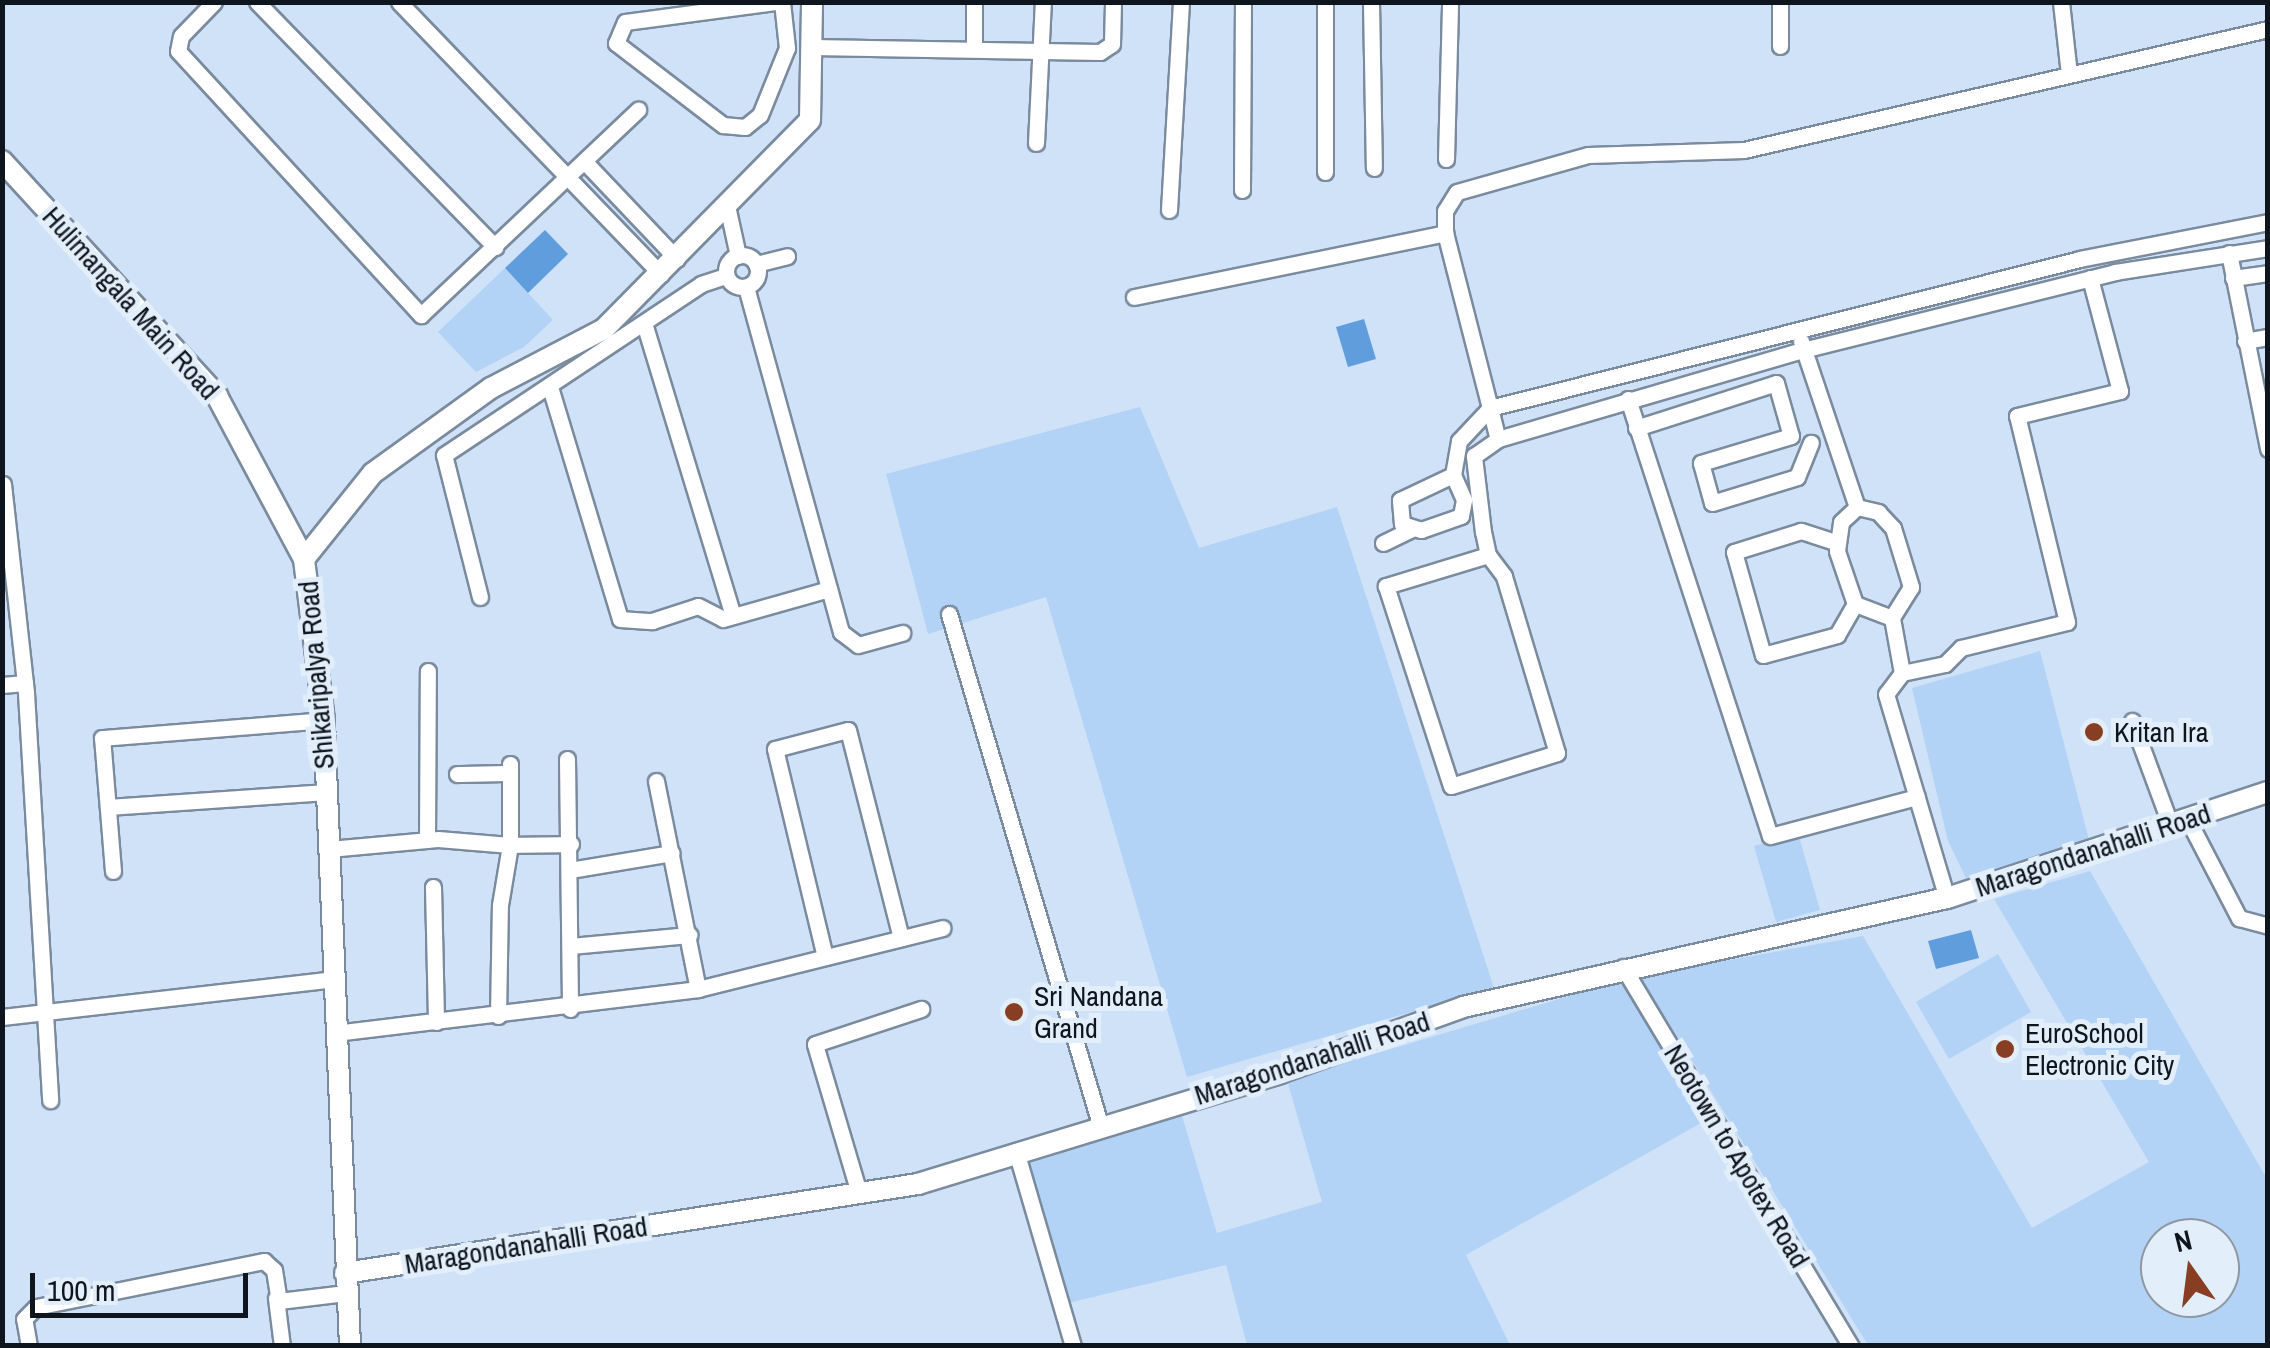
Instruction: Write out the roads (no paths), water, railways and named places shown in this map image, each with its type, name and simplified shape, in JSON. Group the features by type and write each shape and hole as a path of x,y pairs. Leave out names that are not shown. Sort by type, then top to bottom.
{"street":[{"path":"214,2 181,36 178,51 412,310 432,311 565,174 638,110"},
{"path":"257,2 495,247"},
{"path":"399,2 661,274"},
{"path":"974,2 974,46"},
{"path":"1036,143 1043,2"},
{"path":"812,47 1110,48 1114,2"},
{"path":"1168,210 1180,2"},
{"path":"1242,190 1243,2"},
{"path":"1325,2 1325,172"},
{"path":"1372,2 1374,168"},
{"path":"1446,159 1450,2"},
{"path":"1780,2 1780,46"},
{"path":"2061,2 2069,74"},
{"path":"780,4 788,48 760,116 744,127 722,125 616,43 625,22 780,4 812,6"},
{"name":"Shikaripalya Road","path":"350,1346 324,720 304,559 373,473 491,388 604,329 728,210 810,120 812,6"},
{"path":"1498,439 1444,233 1445,212 1457,192 1588,155 1744,150 2268,29"},
{"path":"584,160 678,259"},
{"name":"Hulimangala Main Road","path":"2,161 217,396 304,559"},
{"path":"444,455 702,284 726,276 738,256 728,210"},
{"path":"1383,543 1412,529 1461,516 1464,500 1452,475 1459,441 1490,408 1797,328 2268,222"},
{"path":"1134,297 1444,233"},
{"path":"1488,555 1386,586 1451,786 1556,752 1504,576 1488,555 1474,456 1498,439 1804,350 2090,278 2268,248"},
{"path":"2229,253 2268,449"},
{"path":"738,256 756,264 787,256"},
{"path":"746,287 758,275 756,264"},
{"path":"2233,274 2268,272"},
{"path":"726,276 746,287 848,641 858,645 902,633"},
{"path":"1946,898 1886,694 1902,673 1945,664 1962,648 2067,622 2016,416 2120,392 2090,278"},
{"path":"644,322 733,616"},
{"path":"1797,328 1857,507"},
{"path":"2246,341 2268,338"},
{"path":"1636,428 1776,383 1791,436"},
{"path":"550,387 617,615 652,621 698,606 716,618 733,616 830,589"},
{"path":"1628,400 1770,836 1916,797"},
{"path":"426,432 444,455 480,596"},
{"path":"1811,443 1796,477 1712,503 1702,464 1791,436 1811,443 1835,437"},
{"path":"1412,529 1398,514 1400,500 1452,475"},
{"path":"4,484 25,682 50,1100"},
{"path":"1857,507 1886,519 1911,587 1892,618 1902,673"},
{"path":"1835,542 1800,531 1734,552 1764,655 1838,634 1856,604 1835,542 1841,522 1857,507"},
{"path":"1856,604 1892,618"},
{"path":"949,614 1100,1124"},
{"path":"427,840 428,672"},
{"path":"2,685 25,682"},
{"path":"113,871 102,738 324,720"},
{"path":"2132,722 2179,821 2240,918 2268,926"},
{"path":"825,957 775,749 848,730 901,938"},
{"path":"567,760 570,1008"},
{"path":"457,774 510,769 510,845 500,905 498,1016"},
{"path":"656,781 698,989"},
{"path":"108,807 326,792"},
{"name":"Maragondanahalli Road","path":"346,1283 918,1184 1100,1124 1280,1073 1462,1006 1623,967 1946,898 2268,792"},
{"path":"328,850 427,840 570,844"},
{"path":"570,870 672,853"},
{"path":"433,887 436,1022"},
{"path":"336,1033 570,1008 698,989 944,928"},
{"path":"570,946 689,935"},
{"name":"Neotown to Apotex Road","path":"1623,967 1851,1346"},
{"path":"2,1017 333,979"},
{"path":"859,1193 815,1044 921,1009"},
{"path":"1016,1152 1073,1346"},
{"path":"29,1346 24,1319 36,1307 264,1262 274,1270 282,1346"},
{"path":"276,1298 346,1283"}],"water":[{"path":"545,230 568,254 528,293 505,268"},
{"path":"1364,319 1376,359 1348,367 1336,327"},
{"path":"1971,930 1979,958 1936,969 1928,941"}],"place":[{"name":"Kritan Ira","path":"2094,732"},
{"name":"Sri Nandana Grand","path":"1014,1012"},
{"name":"EuroSchool Electronic City","path":"2005,1049"}]}
